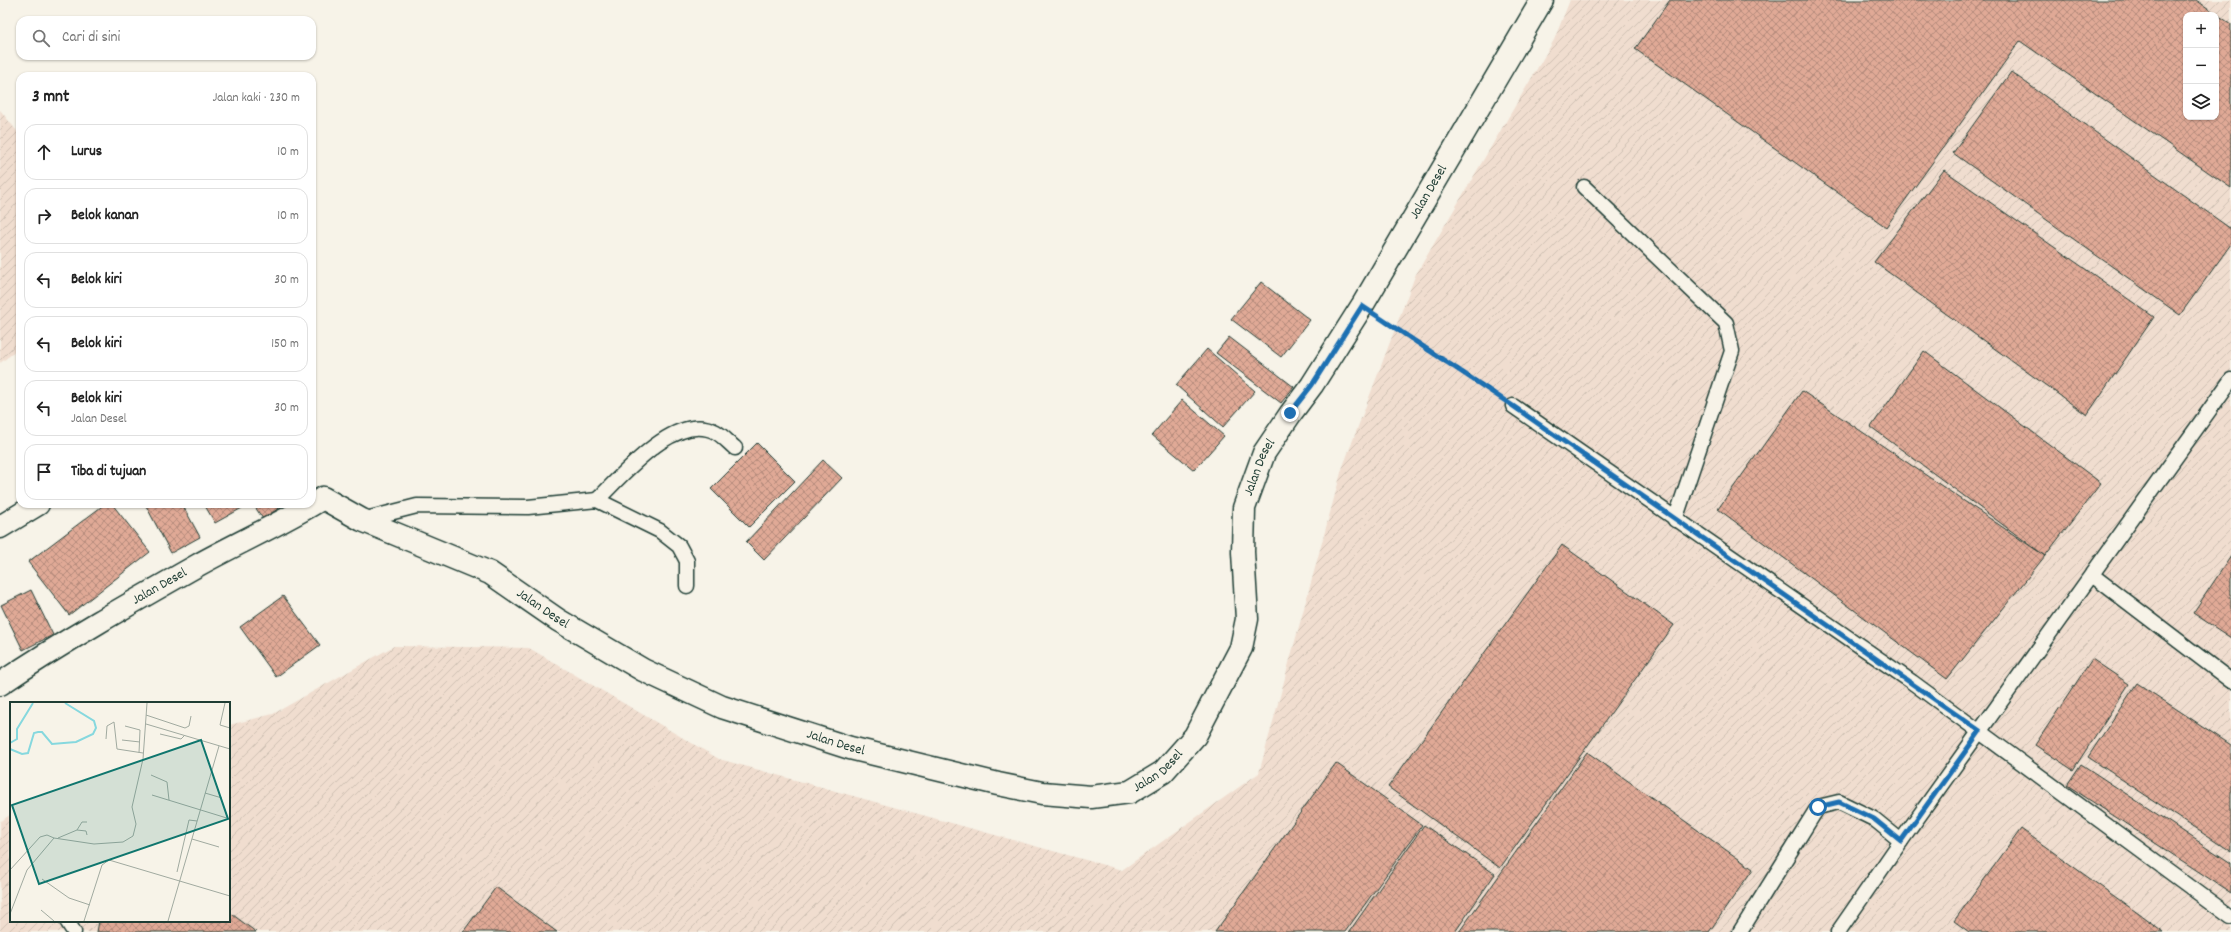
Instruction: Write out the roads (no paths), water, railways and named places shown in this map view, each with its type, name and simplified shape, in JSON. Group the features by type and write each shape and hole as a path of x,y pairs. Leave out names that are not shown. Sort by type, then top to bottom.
{"street":[{"name":"Jalan Desel","path":"318,491 362,520 490,573 558,620 643,670 722,707 850,748 998,784 1042,793 1091,797 1130,792 1163,772 1195,736 1241,648 1247,619 1243,552 1244,508 1264,453 1290,413 1312,385 1362,306 1542,0"},
{"path":"0,527 31,508"},
{"name":"Jalan Desel","path":"0,684 74,636 199,565 286,521 300,508"}],"lane":[{"path":"1584,187 1726,323 1732,351 1675,520"},
{"path":"1838,932 1901,841 2231,380"},
{"path":"1513,406 1980,731 2231,917"},
{"path":"597,500 650,448 682,430 698,428 715,432 735,448"},
{"path":"362,520 417,506 521,507 597,500 660,531 679,546 687,561 687,586"},
{"path":"2092,575 2231,681"},
{"path":"1740,932 1818,807 1839,802 1874,819 1901,841"},
{"path":"68,922 74,932"}]}
